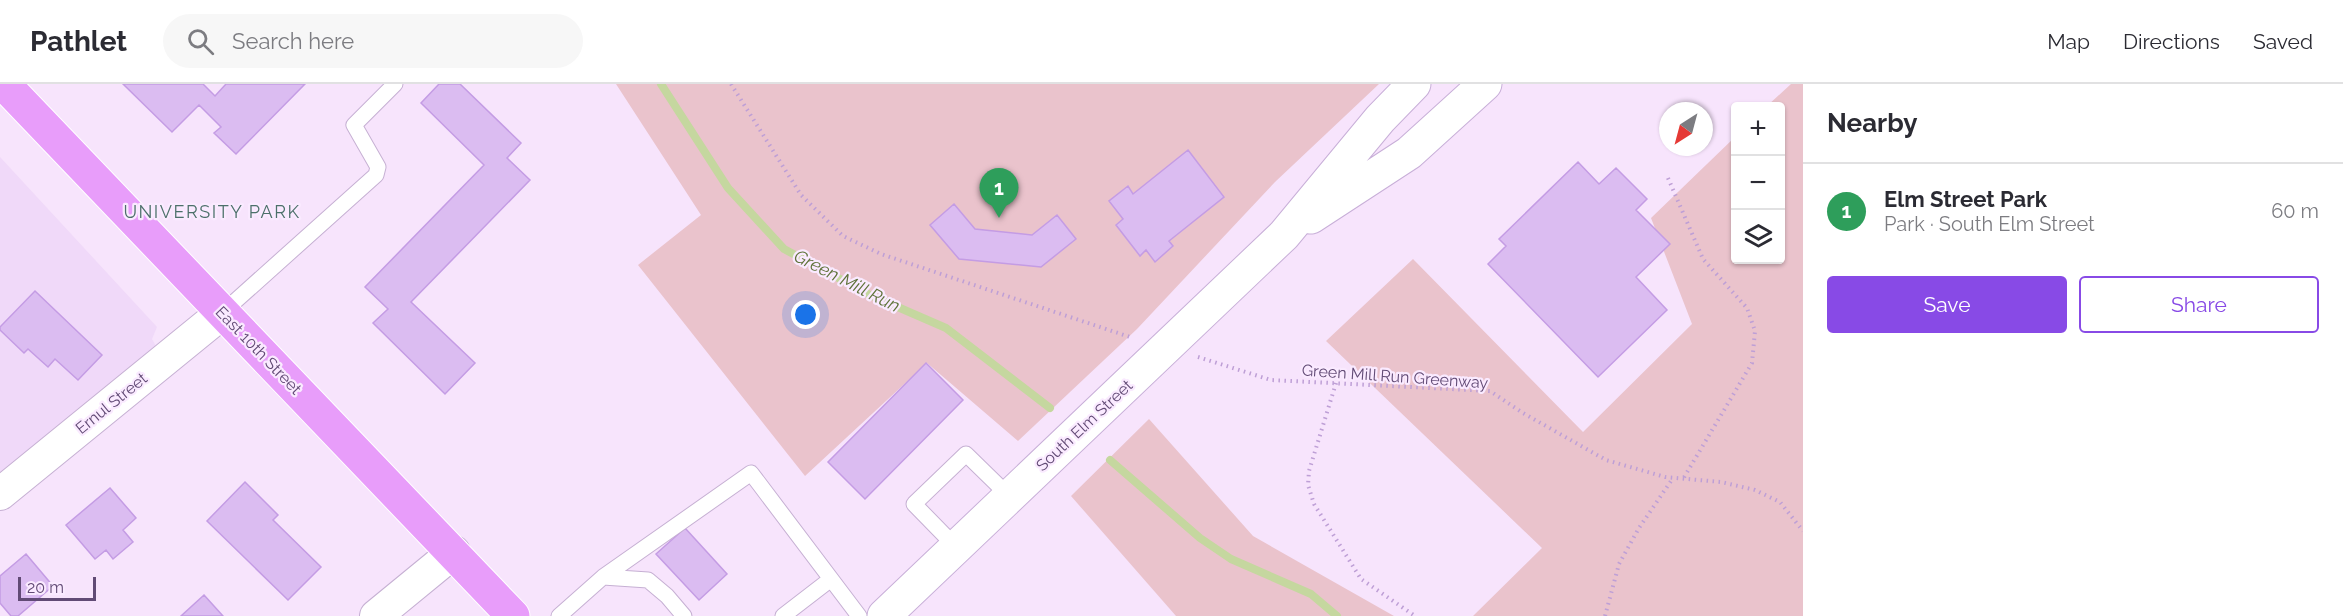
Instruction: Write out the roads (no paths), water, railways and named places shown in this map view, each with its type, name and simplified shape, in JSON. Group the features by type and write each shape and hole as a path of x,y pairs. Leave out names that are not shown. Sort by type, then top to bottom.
{"main road":[{"name":"East 10th Street","path":"4,84 513,616"}],"street":[{"name":"South Elm Street","path":"884,616 1284,235 1380,119 1414,84"},
{"name":"South Elm Street","path":"1284,235 1410,153 1485,84"},
{"path":"1380,119 1410,153"},
{"name":"Ernul Street","path":"4,481 222,313"},
{"path":"376,616 454,552"}],"lane":[{"path":"222,313 376,175 378,167 354,125 395,84"},
{"path":"956,547 914,504 966,454 1009,496"},
{"path":"559,616 603,577 751,473 859,616"},
{"path":"603,577 648,580 684,616"},
{"path":"783,616 831,579"}],"waterway":[{"name":"Green Mill Run","path":"661,84 728,188 784,249 870,295 946,328 1050,408"},
{"name":"Green Mill Run","path":"1110,460 1200,538 1231,559 1311,594 1337,616"}],"place":[{"name":"Elm Street Park","path":"999,218"}],"district":[{"name":"UNIVERSITY PARK","path":"212,212"}]}
